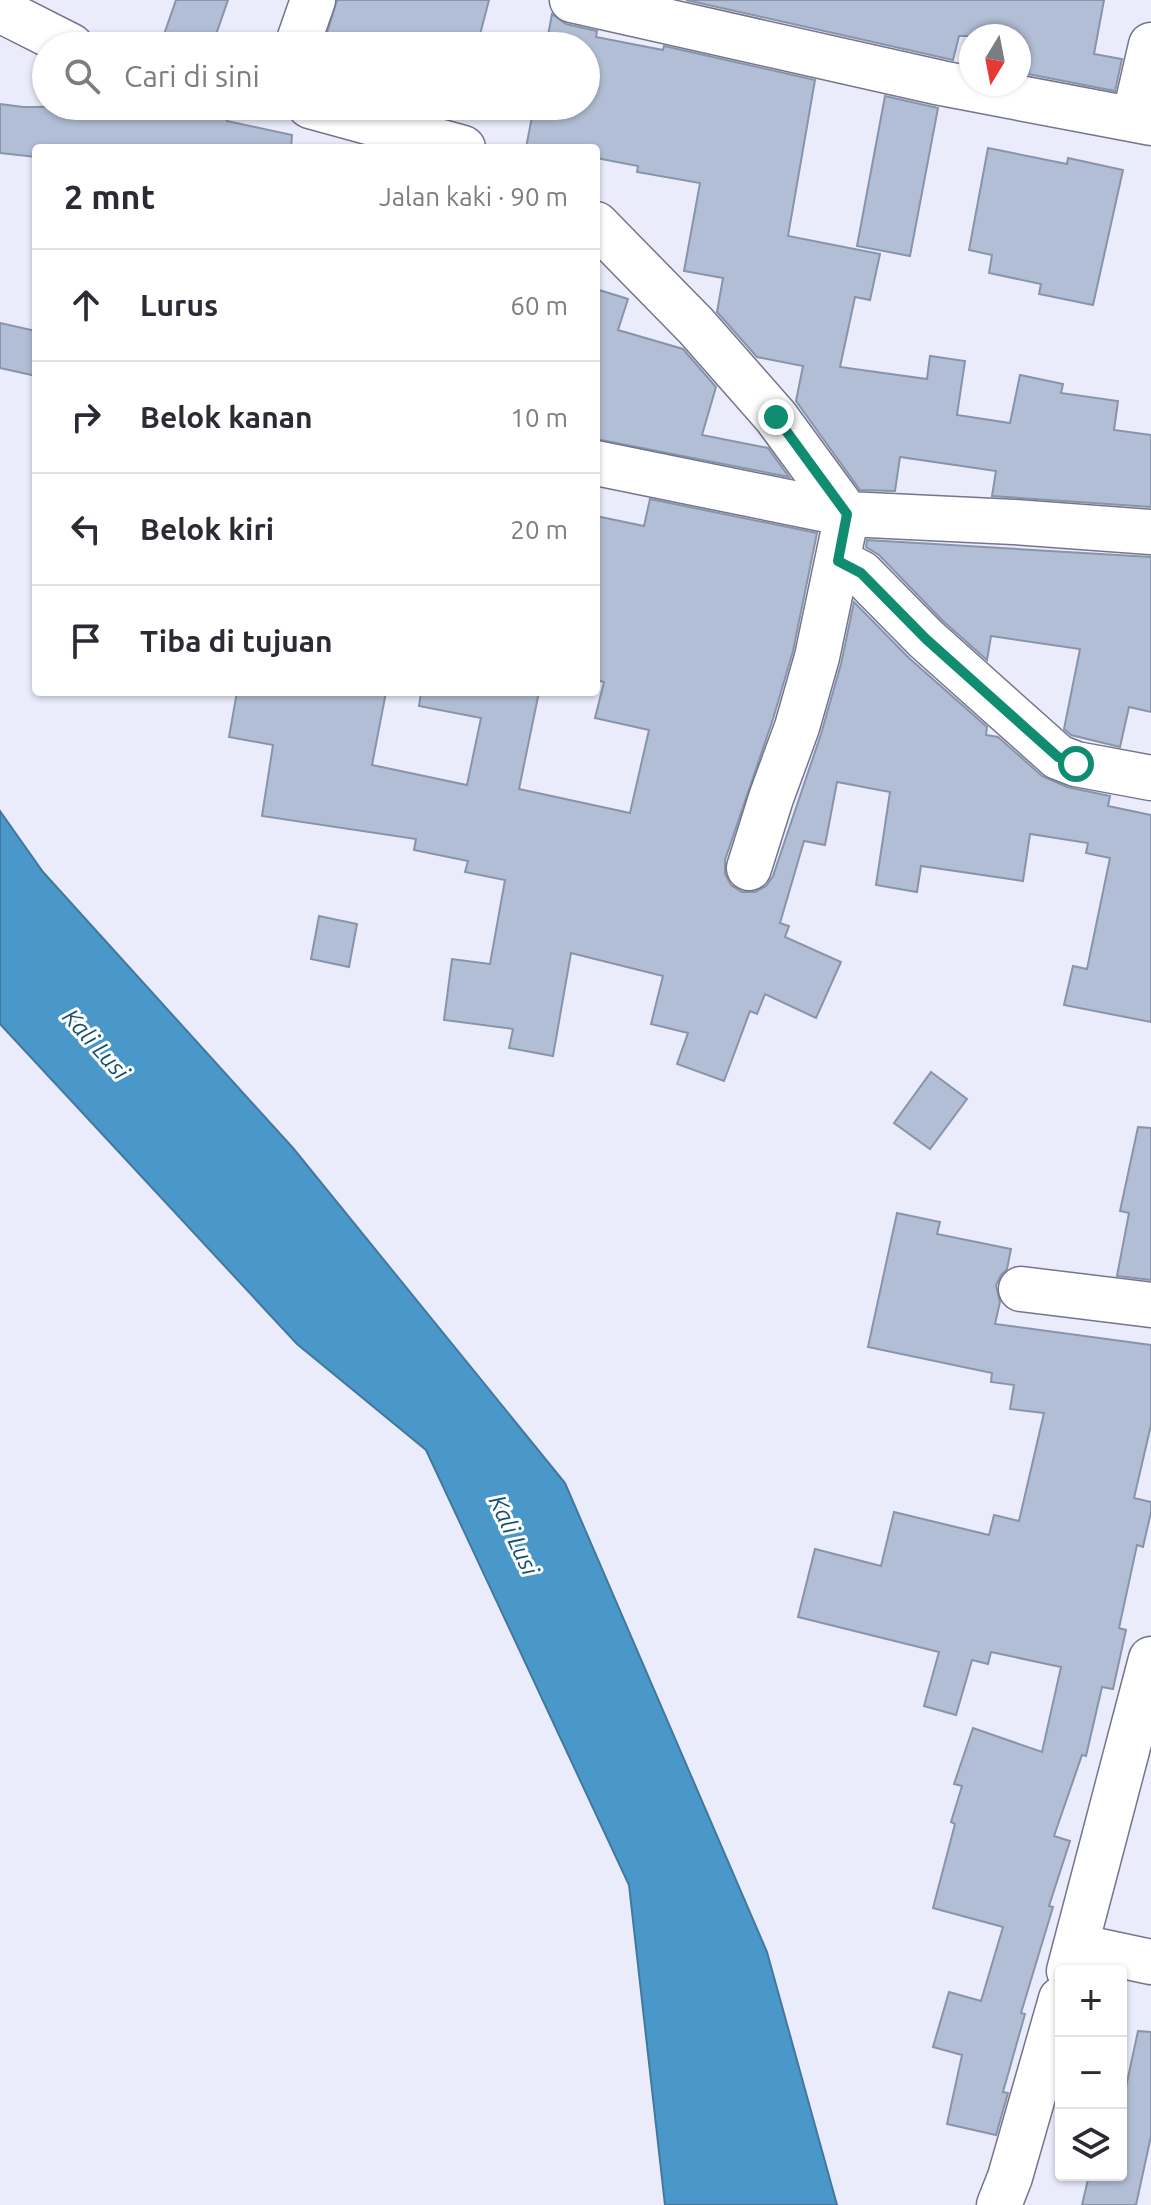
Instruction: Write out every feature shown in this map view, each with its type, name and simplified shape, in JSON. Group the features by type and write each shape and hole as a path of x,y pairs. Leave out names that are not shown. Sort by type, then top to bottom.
{"street":[{"path":"302,32 313,0"},
{"path":"572,0 941,83 1143,121 1151,45"},
{"path":"0,10 43,32"},
{"path":"361,120 448,144"},
{"path":"600,228 696,326 766,406 847,514 817,657 797,727 749,868"},
{"path":"600,464 847,514 1151,532"},
{"path":"838,561 861,573 926,639 1058,757 1076,764 1151,778"},
{"path":"1021,1289 1151,1305"},
{"path":"1151,1659 1073,1959 1151,1962"},
{"path":"999,2205 1010,2177 1055,2020"}],"water":[{"name":"Kali Lusi","path":"0,811 43,872 293,1148 565,1483 767,1952 837,2205 665,2205 629,1885 426,1450 297,1344 0,1024"}],"building":[{"path":"176,0 228,0 217,32 165,32"},
{"path":"337,0 489,0 481,32 327,32"},
{"path":"686,0 1104,0 1094,54 1122,59 1115,91 1031,75 1031,24 959,24 953,60"},
{"path":"552,14 566,24 597,31 597,32 549,32"},
{"path":"600,38 663,50 664,46 815,80 788,236 880,254 870,300 855,297 840,367 927,379 930,356 965,361 957,415 1010,423 1020,375 1063,384 1061,393 1118,401 1114,430 1151,435 1151,507 992,496 996,471 900,457 895,491 860,490 796,401 803,366 757,357 717,312 723,278 684,271 700,183 637,172 638,166 600,159 600,144 527,144 531,120 600,120"},
{"path":"885,96 938,108 910,256 857,246"},
{"path":"0,104 32,107 32,120 227,120 292,135 291,144 32,144 32,157 0,153"},
{"path":"988,148 1067,164 1068,158 1123,170 1093,305 1039,294 1041,284 989,273 992,255 969,250"},
{"path":"600,290 628,299 618,330 683,349 716,387 702,435 768,448 789,477 600,440"},
{"path":"0,323 32,330 32,375 0,368"},
{"path":"650,499 817,533 793,651 725,860 725,874 731,885 742,892 755,892 766,886 773,876 821,734 841,664 854,602 909,658 987,727 986,735 998,737 1042,776 1067,787 1110,796 1108,806 1151,815 1151,1022 1064,1005 1073,966 1087,969 1110,858 1086,853 1088,843 1030,834 1023,881 921,866 917,892 876,885 890,792 837,782 825,845 804,841 780,923 789,926 785,937 841,962 816,1018 765,994 757,1014 750,1011 724,1081 677,1064 688,1033 651,1024 663,976 571,953 553,1056 509,1048 513,1029 444,1020 452,959 490,964 505,880 465,872 468,861 414,850 416,839 262,816 273,745 229,737 236,696 385,696 372,765 467,785 481,718 419,706 420,696 538,696 519,789 630,813 649,730 595,718 604,682 600,681 600,517 644,526"},
{"path":"867,540 1151,557 1151,712 1129,707 1120,747 1071,735 1064,729 1080,649 991,636 987,660 943,621 879,555 866,547"},
{"path":"319,916 357,924 349,967 311,959"},
{"path":"931,1072 967,1099 930,1149 894,1123"},
{"path":"1138,1127 1151,1128 1151,1280 1117,1276 1129,1213 1120,1211"},
{"path":"897,1213 940,1222 937,1234 1011,1249 1007,1269 996,1285 1000,1302 995,1324 1151,1345 1151,1425 1134,1498 1151,1502 1151,1512 1143,1547 1137,1545 1119,1628 1126,1630 1113,1689 1102,1687 1086,1756 1082,1755 1054,1836 1070,1841 1021,2013 1025,2014 1003,2092 1008,2093 996,2135 947,2124 962,2055 933,2047 949,1992 981,2001 1003,1927 933,1908 962,1786 954,1784 973,1728 1042,1752 1061,1667 991,1652 988,1664 972,1660 956,1715 924,1706 939,1652 798,1617 815,1549 881,1566 894,1512 989,1535 994,1515 1019,1521 1044,1413 1010,1409 1014,1385 991,1382 992,1373 868,1347"},
{"path":"1138,2031 1151,2032 1151,2136 1136,2205 1082,2205 1088,2181 1127,2181 1127,2082"}],"route":[{"path":"776,417 847,514 838,561 861,573 926,639 1058,757 1076,764"}]}
